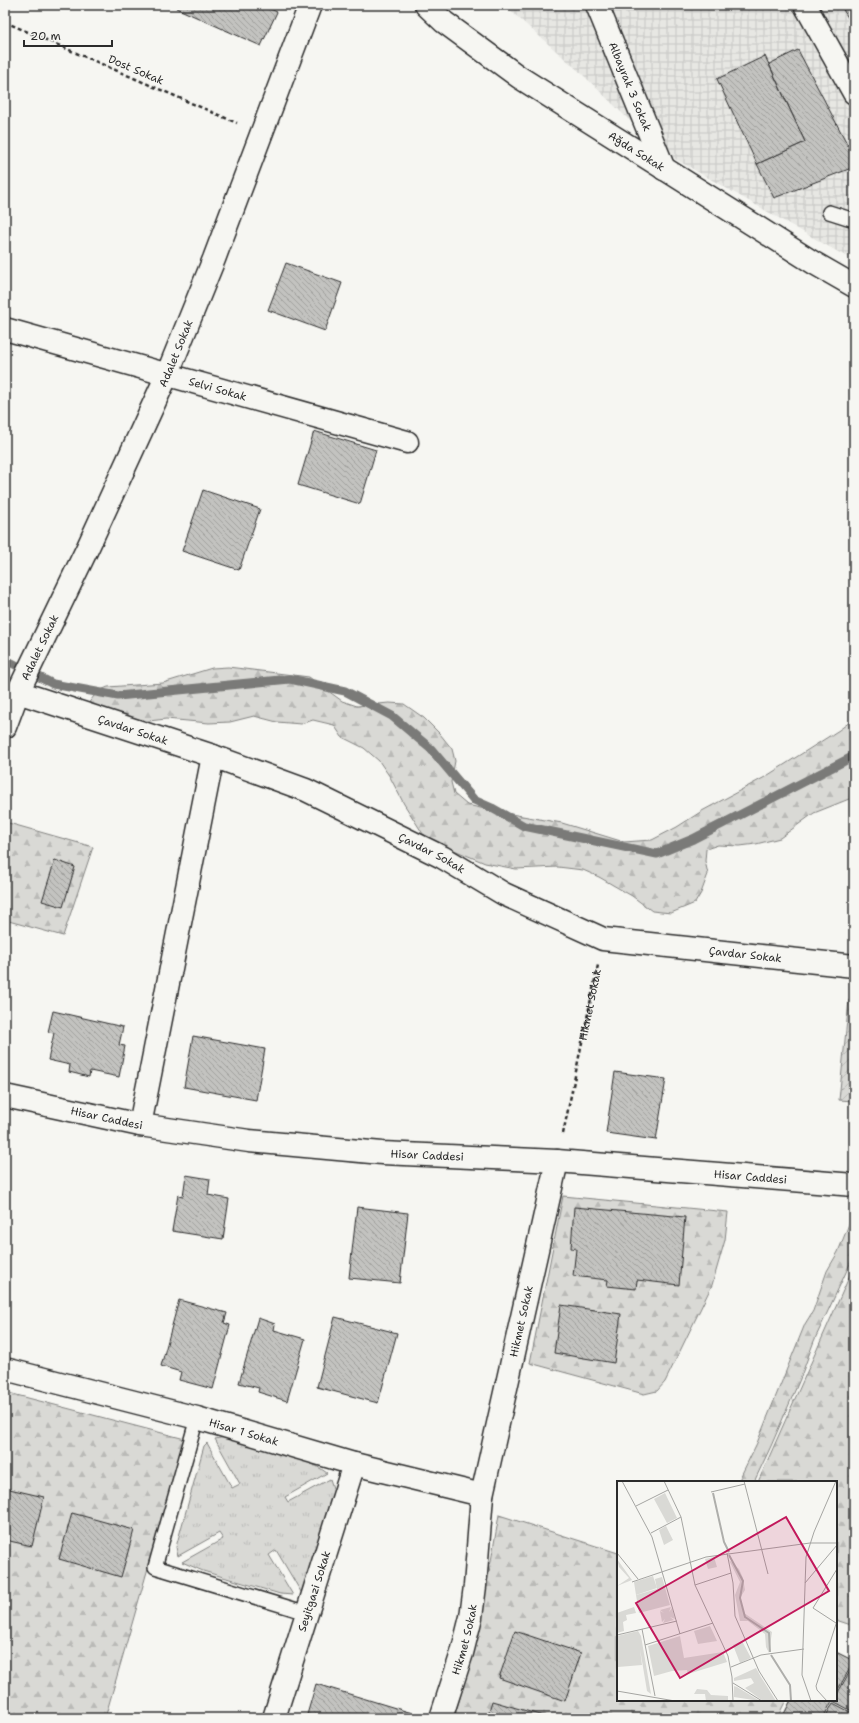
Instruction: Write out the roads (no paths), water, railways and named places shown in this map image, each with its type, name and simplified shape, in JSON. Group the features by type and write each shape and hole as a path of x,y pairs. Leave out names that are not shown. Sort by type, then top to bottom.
{"street":[{"name":"Adalet Sokak","path":"5,727 19,689 88,547 167,375 214,260 310,5"},
{"name":"Ağda Sokak","path":"426,5 444,22 519,77 814,263 854,286"},
{"name":"Albayrak 3 Sokak","path":"597,5 664,168"},
{"path":"805,5 854,93"},
{"name":"Selvi Sokak","path":"5,329 407,442"},
{"name":"Çavdar Sokak","path":"19,689 306,790 442,857 504,894 603,939 854,966"},
{"path":"140,1126 213,756"},
{"name":"Hisar Caddesi","path":"5,1096 140,1126 249,1140 382,1153 557,1161 854,1185"},
{"name":"Hikmet Sokak","path":"441,1718 462,1653 471,1617 475,1586 482,1495 557,1161"},
{"name":"Hisar 1 Sokak","path":"5,1369 197,1418 354,1464 482,1495"},
{"name":"Seyitgazi Sokak","path":"274,1718 354,1464"}],"lane":[{"path":"830,212 854,220"},
{"path":"197,1418 155,1567 307,1613"}],"waterway":[{"path":"5,661 8,661 53,684 118,696 290,679 345,691 392,716 431,749 474,800 492,808 524,826 657,854 693,839 854,756"}]}
